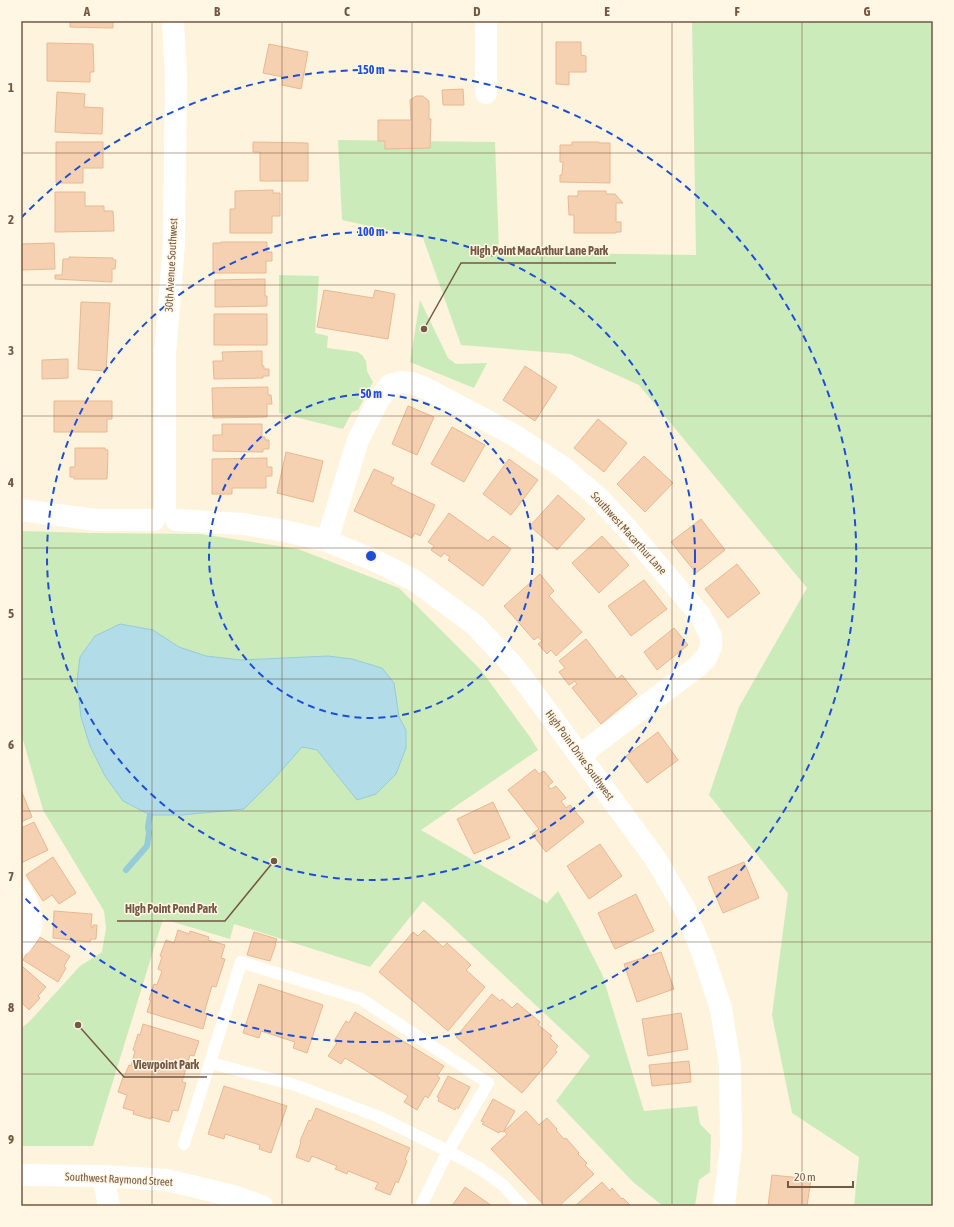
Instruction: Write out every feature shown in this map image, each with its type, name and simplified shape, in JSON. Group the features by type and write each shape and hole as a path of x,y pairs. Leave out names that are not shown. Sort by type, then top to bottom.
{"street":[{"name":"30th Avenue Southwest","path":"165,516 165,353 174,244 176,77 173,21"},
{"path":"486,21 486,92"},
{"name":"Southwest Macarthur Lane","path":"327,541 358,440 379,399 390,385 400,382 412,383 432,392 514,435 564,468 600,499 630,532 700,615 711,636 711,647 706,658 697,667 580,755"},
{"name":"High Point Drive Southwest","path":"21,510 96,520 165,516 285,530 327,541 378,562 415,581 475,625 516,668 655,858 685,910 704,957 721,1009 730,1065 731,1146 724,1206"},
{"path":"21,890 25,896 31,916 30,930 21,944"},
{"name":"Southwest Raymond Street","path":"21,1175 103,1176 167,1180 237,1197 262,1206"},
{"path":"103,1176 109,1206"}],"lane":[{"path":"184,1144 241,962 361,999 488,1083 448,1151 421,1206"},
{"path":"210,1063 295,1085 376,1116 480,1168 503,1185 522,1206"}],"green space":[{"path":"692,21 933,21 933,1206 854,1206 859,1157 792,1113 772,1015 788,893 709,795 739,707 807,588 639,385 570,354 461,345 423,238 342,220 338,140 495,142 499,252 696,255"},
{"path":"279,275 319,276 315,333 328,336 327,348 358,352 366,361 367,371 373,382 358,410 352,412 343,429 279,413"},
{"path":"420,300 448,358 456,364 487,363 474,388 410,362"},
{"path":"21,531 200,534 298,549 399,588 481,670 538,750 421,830 547,903 558,891 602,974 644,1111 697,1106 700,1124 711,1135 710,1172 699,1180 695,1206 663,1206 633,1182 556,1101 590,1056 423,901 370,967 234,924 230,939 163,919 93,1146 21,1146 21,1028 29,1022 80,966 102,952 106,928 104,911 43,810 21,733"}],"water":[{"path":"120,624 153,630 179,647 206,656 241,660 328,656 352,659 382,668 394,683 399,717 406,730 406,748 396,774 376,794 357,800 317,750 302,747 274,779 244,809 182,815 150,815 123,801 105,776 90,746 81,717 77,681 80,657 95,636"}],"building":[{"path":"70,21 113,21 113,28 70,27"},
{"path":"556,42 581,42 581,55 586,56 586,72 569,72 569,85 556,84"},
{"path":"47,43 93,44 94,72 90,72 90,82 47,81"},
{"path":"269,44 308,52 301,89 282,85 283,77 263,73"},
{"path":"463,89 464,105 443,105 442,90"},
{"path":"57,92 85,94 84,107 103,108 102,134 55,132"},
{"path":"416,96 423,96 429,101 429,119 431,119 430,148 385,149 385,141 378,141 378,120 411,120 410,100"},
{"path":"56,142 103,142 103,168 83,168 83,183 56,183"},
{"path":"253,142 308,143 308,181 260,181 260,152 253,152"},
{"path":"572,142 610,143 610,183 560,182 563,162 560,162 560,145 572,145"},
{"path":"273,190 273,193 280,193 280,216 272,216 272,233 230,233 230,209 235,209 235,191"},
{"path":"578,191 606,191 606,194 615,194 623,203 616,203 616,222 621,222 621,232 574,233 574,215 569,215 568,196 578,196"},
{"path":"55,192 85,192 85,206 104,206 104,211 113,211 114,231 55,232"},
{"path":"267,242 267,252 272,252 272,261 266,261 266,273 213,273 213,243"},
{"path":"54,243 55,269 21,270 21,244"},
{"path":"69,257 113,258 113,260 116,260 115,269 112,269 112,282 55,279 55,275 62,275 63,259 69,259"},
{"path":"265,279 265,296 267,296 267,306 215,307 215,280"},
{"path":"324,290 373,298 375,290 395,294 388,339 317,327"},
{"path":"81,302 110,303 106,371 78,369"},
{"path":"214,314 267,314 267,345 214,345"},
{"path":"262,351 262,366 264,366 264,369 269,369 269,376 263,376 263,378 214,379 213,361 223,361 222,352"},
{"path":"68,359 68,378 42,379 42,360"},
{"path":"525,366 557,387 535,421 503,400"},
{"path":"268,387 268,395 271,395 272,404 267,404 267,417 213,418 212,388"},
{"path":"54,401 112,401 112,419 107,419 107,432 54,432"},
{"path":"408,406 434,417 417,455 392,444"},
{"path":"598,419 627,443 604,472 574,448"},
{"path":"222,424 262,424 262,437 265,437 265,440 269,440 269,449 263,449 263,452 213,451 213,435 222,435"},
{"path":"452,427 485,445 464,482 431,464"},
{"path":"75,448 105,448 105,450 108,450 107,479 74,479 74,477 70,477 70,467 75,467"},
{"path":"286,452 323,461 313,502 277,493"},
{"path":"644,456 673,483 645,512 617,484"},
{"path":"267,458 267,467 272,467 272,476 266,476 266,488 232,488 232,494 212,494 212,459"},
{"path":"509,459 538,480 511,515 483,494"},
{"path":"374,469 394,478 391,484 435,505 420,536 415,533 412,538 354,511"},
{"path":"558,495 585,519 557,550 530,526"},
{"path":"449,513 488,541 493,536 511,549 483,586 448,560 450,557 444,553 441,557 431,550 434,546 428,542"},
{"path":"701,519 725,550 696,573 671,542"},
{"path":"602,536 629,565 599,593 572,563"},
{"path":"737,564 760,593 728,618 705,589"},
{"path":"540,574 554,591 549,596 582,632 556,656 551,650 547,654 538,644 542,641 538,637 534,640 504,606"},
{"path":"644,580 667,609 631,636 608,606"},
{"path":"674,628 688,645 657,670 644,652"},
{"path":"586,639 617,679 622,675 637,694 601,724 572,688 577,684 575,681 569,685 559,672 565,668 559,661"},
{"path":"658,732 678,760 647,783 626,756"},
{"path":"535,769 539,774 544,771 553,782 548,786 551,789 556,786 566,798 561,801 566,808 570,805 584,822 546,852 532,834 539,829 508,790"},
{"path":"21,790 32,817 21,822"},
{"path":"493,802 510,838 474,854 457,819"},
{"path":"34,822 48,850 21,863 21,828"},
{"path":"600,844 622,876 589,899 567,866"},
{"path":"53,857 76,893 59,904 52,895 43,901 26,875"},
{"path":"744,862 759,898 723,913 708,877"},
{"path":"636,894 654,931 615,949 598,913"},
{"path":"54,911 92,914 91,927 93,928 93,925 97,925 96,939 91,939 90,942 53,938"},
{"path":"178,930 189,934 190,931 209,937 208,940 225,945 221,958 225,959 216,987 212,986 204,1013 207,1014 203,1029 147,1012 154,984 157,985 162,971 158,969 162,957 160,956 166,940 174,943"},
{"path":"424,930 443,947 447,943 471,965 466,970 485,987 448,1031 379,972 413,932 418,936"},
{"path":"254,932 277,939 270,961 247,955"},
{"path":"40,937 70,956 64,966 66,968 58,982 23,960 30,948 32,949"},
{"path":"661,952 674,989 637,1002 624,964"},
{"path":"22,966 46,987 38,996 40,998 29,1010 21,1002"},
{"path":"259,984 323,1005 307,1053 293,1048 295,1042 261,1031 259,1038 243,1033"},
{"path":"492,994 500,1001 502,999 512,1008 517,1003 540,1022 538,1025 552,1036 550,1038 558,1046 555,1050 557,1052 522,1093 456,1037"},
{"path":"355,1012 444,1066 437,1076 440,1078 428,1098 425,1096 417,1110 404,1102 408,1096 345,1058 341,1064 328,1056 337,1043 334,1041 346,1021 349,1023"},
{"path":"681,1013 688,1049 648,1056 642,1019"},
{"path":"143,1024 199,1041 194,1056 190,1055 182,1082 186,1083 178,1111 173,1110 169,1122 133,1114 134,1111 123,1108 127,1095 118,1092 129,1065 131,1066 135,1051 133,1050"},
{"path":"689,1061 691,1082 652,1086 649,1065"},
{"path":"448,1076 470,1087 458,1109 456,1107 455,1110 438,1101 439,1098 437,1097"},
{"path":"224,1086 287,1106 271,1153 259,1149 260,1145 225,1134 224,1139 208,1134"},
{"path":"493,1099 515,1111 503,1132 500,1131 499,1133 482,1124 484,1122 481,1121"},
{"path":"316,1108 410,1148 405,1159 407,1161 398,1183 396,1181 390,1195 375,1189 378,1183 348,1171 347,1174 335,1169 337,1166 312,1156 309,1162 296,1157 301,1142 300,1141"},
{"path":"526,1111 539,1125 547,1118 564,1139 566,1138 579,1153 578,1154 587,1163 585,1165 594,1174 559,1206 545,1206 491,1149 507,1134 504,1131"},
{"path":"772,1175 811,1179 807,1206 768,1206"},
{"path":"602,1182 610,1191 612,1188 631,1206 575,1206"},
{"path":"465,1187 492,1206 452,1206"}],"waterway":[{"path":"126,870 147,846 150,815"}],"place":[{"name":"High Point MacArthur Lane Park","path":"424,329"},
{"name":"High Point Pond Park","path":"274,861"},
{"name":"Viewpoint Park","path":"78,1025"}]}
